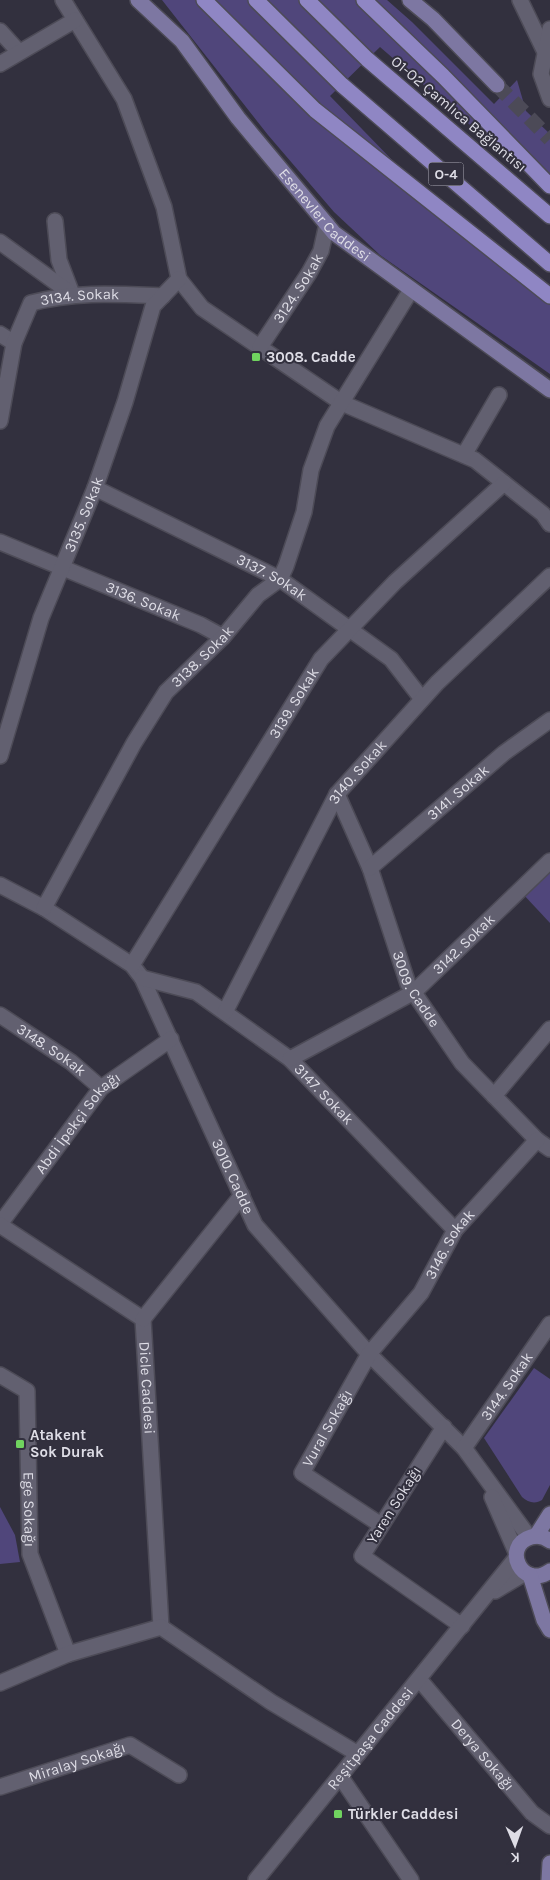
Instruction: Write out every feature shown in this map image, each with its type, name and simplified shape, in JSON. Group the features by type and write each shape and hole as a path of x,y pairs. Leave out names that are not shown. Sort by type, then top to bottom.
{"highway":[{"path":"204,0 315,110 550,296"},
{"name":"O-4","path":"256,0 342,85 550,264"},
{"name":"O1-O2 Çamlıca Bağlantısı","path":"308,0 367,59 550,216"},
{"path":"364,0 550,186"}],"main road":[{"name":"Esenevler Caddesi","path":"138,0 182,41 238,118 334,233 550,390"},
{"path":"410,0 433,19 497,85"},
{"path":"516,1555 523,1541 532,1536 550,1514"},
{"path":"532,1536 550,1541"},
{"name":"3010. Cadde","path":"516,1555 528,1574 544,1620 550,1630"},
{"path":"528,1574 543,1575 550,1571"},
{"path":"548,1880 550,1863"}],"street":[{"path":"63,0 124,99 164,207 180,279 202,308 342,403 475,460 548,514"},
{"path":"520,0 545,52"},
{"path":"0,64 76,20"},
{"path":"550,29 541,74 550,99"},
{"path":"0,31 19,52"},
{"path":"55,221 59,260 73,295"},
{"name":"3124. Sokak","path":"260,348 309,274 320,251 327,224"},
{"path":"0,242 73,295"},
{"name":"3135. Sokak","path":"0,756 41,618 95,488 125,402 153,306 180,279"},
{"path":"280,578 304,512 311,470 327,426 411,290"},
{"name":"3134. Sokak","path":"0,420 14,343 31,304 56,296 97,293 163,296"},
{"path":"0,334 14,343"},
{"path":"464,455 499,395"},
{"name":"3139. Sokak","path":"132,965 321,659 395,582 504,483"},
{"name":"3137. Sokak","path":"95,488 280,578 391,659 422,699"},
{"name":"3136. Sokak","path":"0,542 223,637"},
{"name":"3140. Sokak","path":"226,1012 337,794 422,699 550,576"},
{"name":"3138. Sokak","path":"44,908 134,743 166,692 223,637 258,595 280,578"},
{"name":"3141. Sokak","path":"370,868 504,753 550,720"},
{"name":"3009. Cadde","path":"337,794 370,868 408,984 462,1063 537,1140 550,1150"},
{"name":"3142. Sokak","path":"290,1059 414,992 550,861"},
{"name":"3010. Cadde","path":"0,885 44,908 132,965 142,978 171,1039 255,1225 369,1354 464,1448 481,1473 532,1536"},
{"name":"3147. Sokak","path":"142,978 196,992 290,1059 455,1230"},
{"name":"3148. Sokak","path":"0,1015 71,1062 101,1088"},
{"path":"494,1096 550,1029"},
{"name":"Abdi İpekçi Sokağı","path":"0,1225 101,1088 171,1039"},
{"name":"3146. Sokak","path":"369,1354 421,1293 455,1230 537,1140"},
{"path":"0,1225 143,1319 242,1195"},
{"name":"Dicle Caddesi","path":"143,1319 162,1627"},
{"name":"3144. Sokak","path":"464,1448 550,1324"},
{"name":"Vural Sokağı","path":"369,1354 302,1473 381,1525"},
{"name":"Ege Sokağı","path":"0,1375 27,1391 30,1554 68,1654"},
{"name":"Yaren Sokağı","path":"444,1427 362,1556 462,1626"},
{"name":"3010. Cadde","path":"481,1473 516,1555"},
{"name":"Reşitpaşa Caddesi","path":"262,1878 340,1776 486,1597 516,1555"},
{"name":"Reşitpaşa Caddesi","path":"486,1597 528,1574"},
{"path":"0,1683 68,1654 162,1627 272,1702 358,1754"},
{"name":"Derya Sokağı","path":"419,1679 532,1813 550,1826"},
{"name":"Miralay Sokağı","path":"0,1787 130,1746 179,1775"},
{"path":"340,1776 411,1880"}],"shaded area":[{"path":"162,0 387,0 412,22 494,104 517,80 526,111 550,134 550,194 380,47 330,96 461,231 550,304 550,374 380,255 334,212 268,135"},
{"path":"550,862 550,923 522,893"},
{"path":"534,1368 550,1379 550,1485 542,1500 529,1502 522,1497 484,1438"},
{"path":"0,1507 15,1535 20,1562 0,1564"}],"tunnel":[{"path":"497,85 550,139"}],"place":[{"name":"3008. Cadde","path":"256,357"},
{"name":"Atakent Sok Durak","path":"20,1444"},
{"name":"Türkler Caddesi","path":"338,1814"}]}
